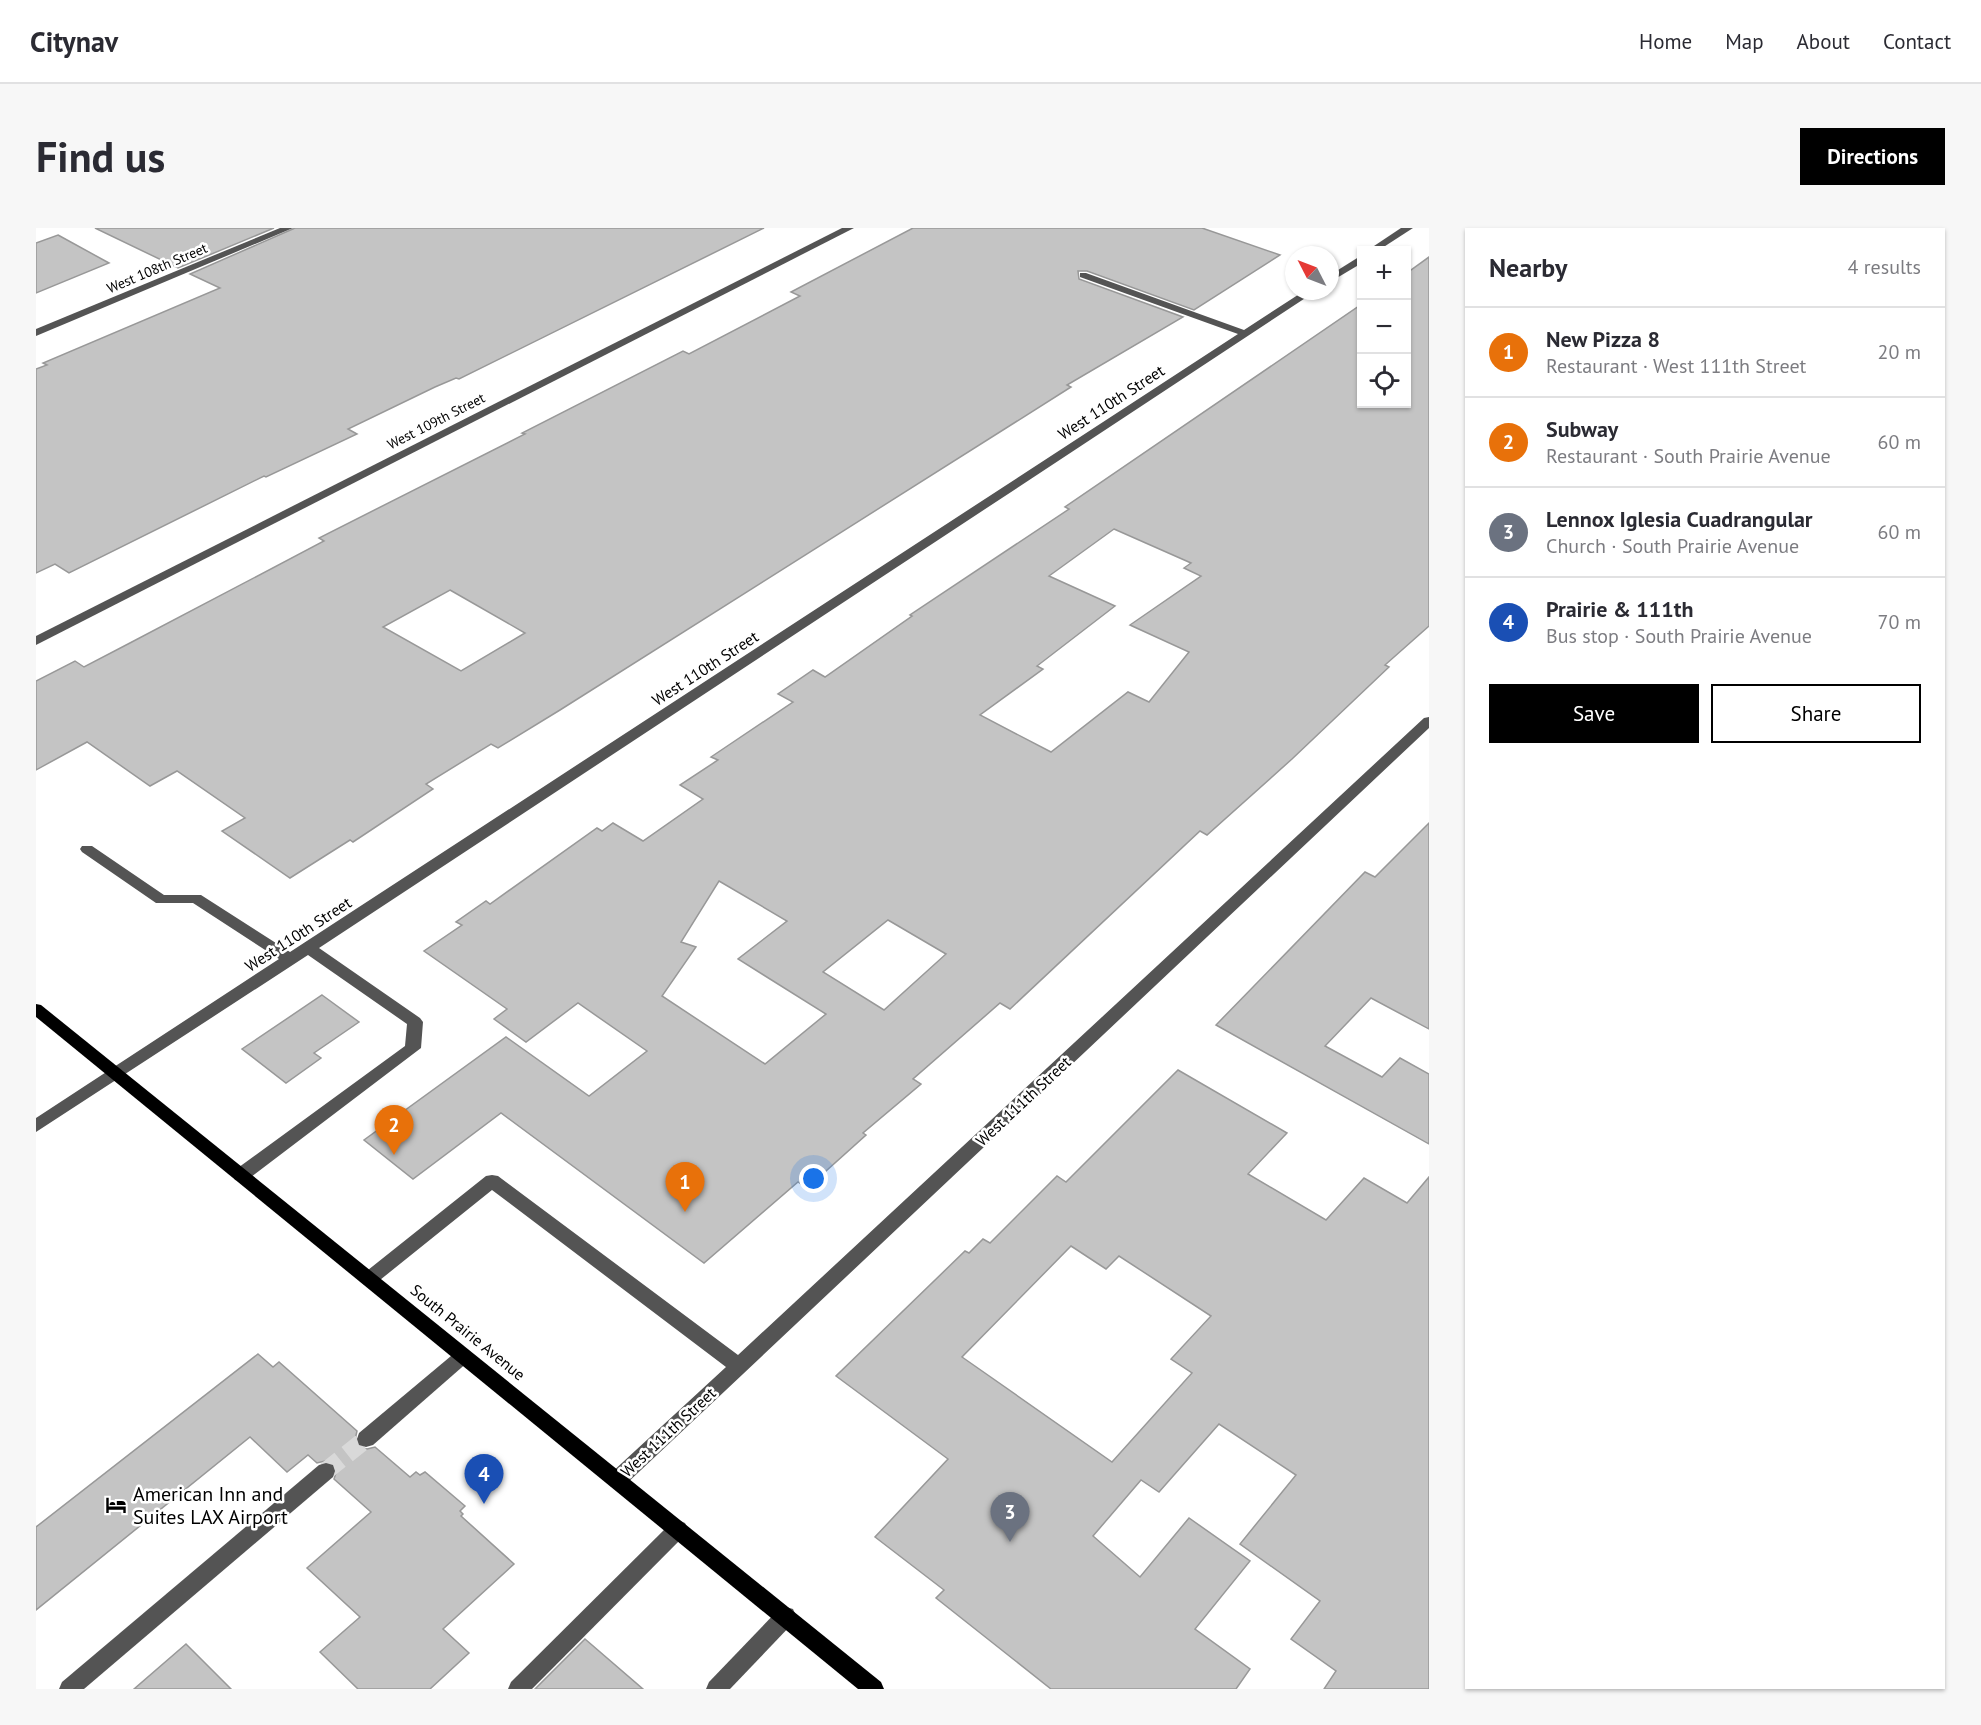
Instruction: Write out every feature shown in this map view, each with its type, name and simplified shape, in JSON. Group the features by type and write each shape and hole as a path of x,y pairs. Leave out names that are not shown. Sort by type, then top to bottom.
{"main road":[{"name":"South Prairie Avenue","path":"36,1009 874,1689"}],"street":[{"name":"West 108th Street","path":"36,333 288,228"},
{"name":"West 109th Street","path":"36,641 849,228"},
{"path":"1379,246 1408,228"},
{"path":"1339,273 1357,261"},
{"path":"1083,275 1246,334"},
{"name":"West 110th Street","path":"36,1126 1297,300"},
{"name":"West 111th Street","path":"617,1480 1429,721"},
{"path":"87,849 161,900 196,898 290,959"},
{"path":"241,1175 413,1048 414,1022 308,948"},
{"path":"369,1279 492,1181 740,1366"},
{"path":"366,1439 463,1356"},
{"path":"69,1689 326,1471"},
{"path":"518,1689 678,1529"},
{"path":"716,1689 786,1617"}],"building":[{"path":"95,228 274,228 178,268"},
{"path":"295,228 764,228 459,379 456,378 435,387 348,429 357,434 264,476 69,573 55,564 36,573 36,369 47,365 43,363 220,288 190,274"},
{"path":"913,228 1202,228 1280,255 1194,310 1087,271 1078,271 1079,279 1183,317 1067,385 1071,387 560,710 498,748 491,744 426,784 433,789 353,842 350,840 290,878 222,831 245,818 177,771 150,786 87,742 36,770 36,681 75,661 84,667 324,541 319,538 683,351 689,354 800,296 791,292","holes":["450,590 525,633 461,671 383,627"]},
{"path":"58,235 109,263 36,293 36,243"},
{"path":"1429,257 1429,626 1385,665 1389,667 1292,759 1207,835 1200,831 1010,1009 1000,1003 913,1079 921,1084 863,1133 866,1135 807,1188 798,1182 704,1263 501,1113 413,1179 364,1140 506,1037 589,1096 647,1051 578,1003 526,1042 494,1019 507,1009 424,951 462,925 456,922 486,901 490,904 597,828 602,831 613,823 643,841 703,799 680,785 718,760 711,757 793,702 778,694 813,670 825,677 912,616 910,615 1069,509 1065,507 1357,307 1357,408 1411,408 1411,270","holes":["1114,529 1191,563 1184,568 1201,576 1130,625 1189,652 1149,702 1128,692 1051,752 980,715 1043,669 1037,666 1115,606 1049,576","719,881 787,921 738,959 826,1014 765,1064 662,996 696,947 681,942","888,920 946,954 884,1010 823,972"]},
{"path":"1429,823 1429,1029 1371,998 1325,1046 1382,1077 1400,1058 1429,1074 1429,1144 1216,1025 1365,872 1375,877"},
{"path":"322,995 359,1022 314,1053 321,1058 286,1083 242,1049"},
{"path":"1178,1070 1287,1133 1248,1174 1326,1220 1364,1178 1407,1203 1429,1177 1429,1689 1324,1689 1336,1671 1291,1639 1320,1601 1240,1544 1296,1475 1219,1424 1159,1492 1141,1480 1093,1536 1140,1577 1189,1518 1250,1561 1195,1629 1250,1669 1236,1689 1051,1689 936,1598 944,1590 875,1537 948,1459 836,1376 965,1251 969,1253 983,1239 990,1243 1057,1176 1066,1182","holes":["1071,1246 1106,1269 1119,1256 1211,1316 1171,1359 1192,1373 1112,1462 962,1357"]},
{"path":"258,1354 273,1367 279,1362 357,1431 355,1440 358,1447 367,1449 375,1447 410,1477 416,1472 420,1475 425,1472 465,1506 460,1511 463,1514 461,1516 514,1564 443,1629 469,1653 430,1689 358,1689 320,1652 360,1617 307,1568 371,1512 334,1479 337,1470 334,1463 325,1461 317,1463 308,1455 287,1472 250,1437 36,1610 36,1527"},
{"path":"585,1639 643,1689 535,1689"},
{"path":"186,1644 231,1689 134,1689"}],"tunnel":[{"path":"326,1471 366,1439"}],"place":[{"name":"Subway","path":"394,1155"},
{"name":"New Pizza 8","path":"685,1212"},
{"name":"Prairie & 111th","path":"484,1504"},
{"name":"American Inn and Suites LAX Airport","path":"116,1505"},
{"name":"Lennox Iglesia Cuadrangular","path":"1010,1542"}]}
